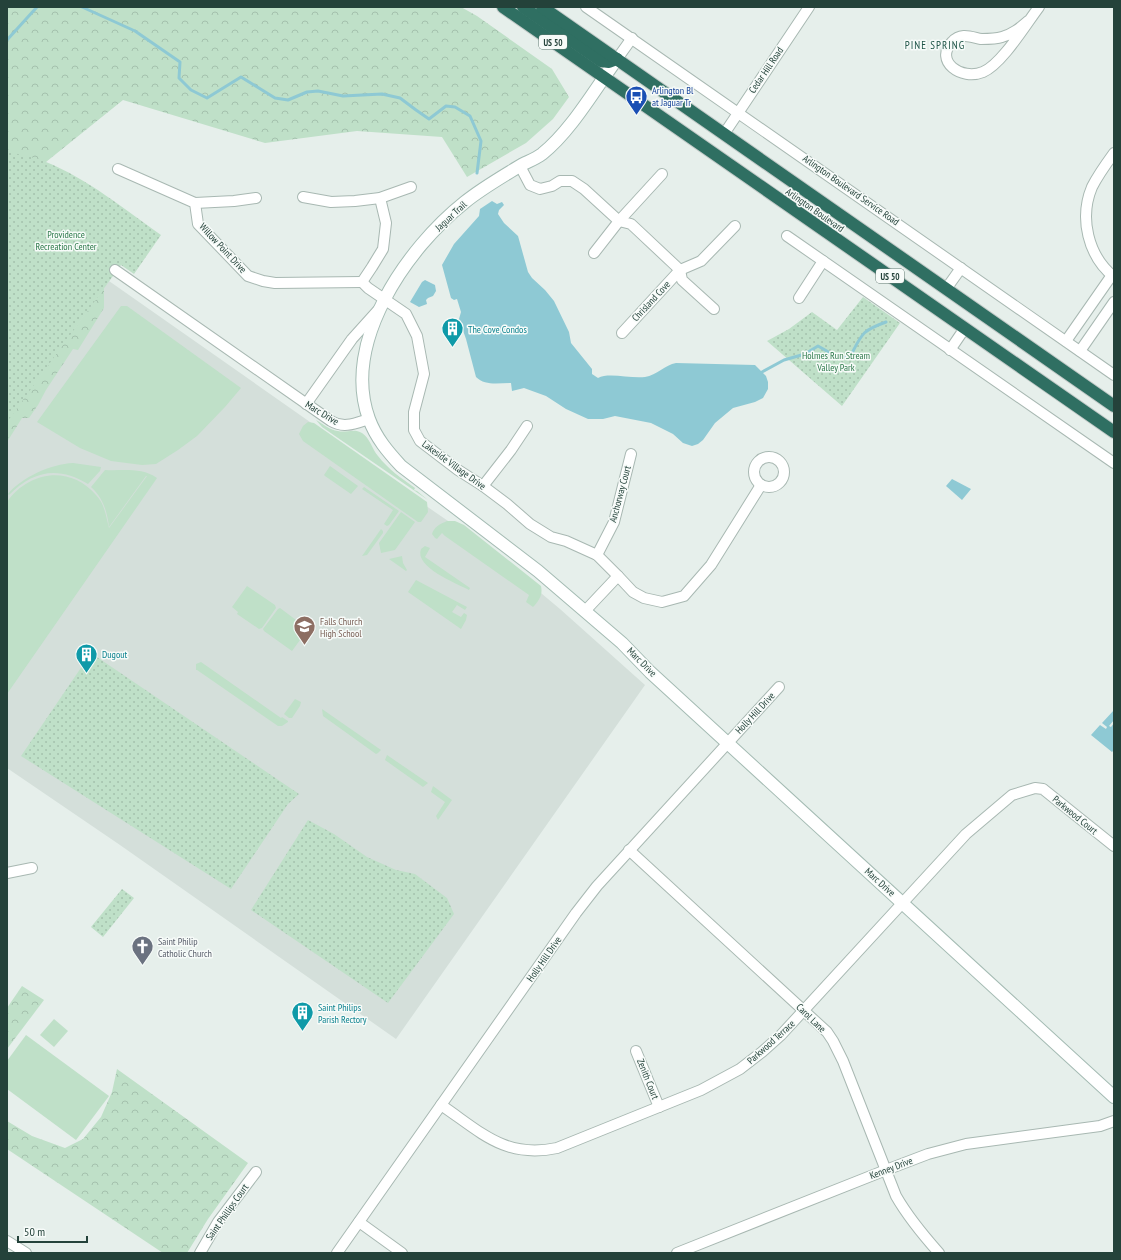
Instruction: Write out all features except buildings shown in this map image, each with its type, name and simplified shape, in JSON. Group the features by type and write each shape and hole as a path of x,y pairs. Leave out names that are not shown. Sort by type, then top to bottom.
{"highway":[{"name":"Arlington Boulevard","path":"503,7 1114,432"},
{"path":"523,7 601,62 609,62 617,59"},
{"name":"Arlington Boulevard","path":"542,7 1114,406"}],"street":[{"name":"Arlington Boulevard Service Road","path":"586,7 1114,375"},
{"name":"Cedar Hill Road","path":"724,134 809,7"},
{"path":"1028,21 1017,30 1002,37 992,39 970,36 958,37 952,41 948,48 948,61 951,66 959,72 974,74 983,72 1000,59 1028,21 1038,7"},
{"path":"617,59 632,38"},
{"name":"Jaguar Trail","path":"369,419 363,394 363,368 367,349 374,324 383,302 406,264 424,241 464,202 486,186 542,154 571,123 617,59"},
{"path":"1066,341 1113,276 1102,265 1095,254 1090,241 1086,218 1087,204 1093,186 1114,153"},
{"name":"Chrisland Cove","path":"520,166 530,185 540,189 552,186 560,181 572,181 584,189 619,221 631,224 680,270 682,280 714,309"},
{"path":"118,169 195,203 256,198"},
{"path":"594,253 619,221 662,174"},
{"path":"303,197 331,202 380,198 411,187"},
{"path":"306,404 352,339 383,302 362,282 372,268 382,249 386,223 380,198"},
{"name":"Willow Point Drive","path":"195,203 198,224 248,276 275,283 362,282"},
{"name":"Chrisland Cove","path":"622,333 680,270 701,261 735,226"},
{"path":"787,236 1114,462"},
{"path":"799,298 823,261"},
{"path":"946,289 961,268"},
{"name":"Marc Drive","path":"114,270 335,424 350,425 369,419 382,444 401,466 538,571 622,643 650,672 1114,1096"},
{"name":"Lakeside Village Drive","path":"383,302 406,314 417,336 424,374 414,412 414,430 420,441 458,470 507,504 530,524 551,537 597,555 633,592 644,598 662,602 684,596 711,565 761,485"},
{"path":"1080,351 1114,302"},
{"path":"950,350 965,328"},
{"path":"483,486 511,450 527,426"},
{"name":"Anchorway Court","path":"597,555 614,522 631,454"},
{"path":"585,611 618,576"},
{"name":"Holly Hill Drive","path":"337,1253 576,913 597,886 779,687"},
{"name":"Parkwood Terrace","path":"441,1105 493,1140 518,1150 544,1151 558,1148 701,1090 740,1069 781,1035 966,834 1012,795 1035,788"},
{"name":"Parkwood Court","path":"1035,788 1043,789 1048,792 1114,846"},
{"name":"Carol Lane","path":"629,850 822,1027 833,1042 843,1061 896,1196 919,1231 939,1253"},
{"path":"7,873 32,868"},
{"name":"Zenith Court","path":"636,1051 659,1107"},
{"name":"Kenney Drive","path":"678,1253 928,1154 966,1144 1100,1126 1114,1121"},
{"name":"Saint Phillips Court","path":"200,1253 218,1222 256,1172"},
{"path":"359,1222 402,1253"},
{"path":"7,1241 26,1253"}],"shaded area":[{"name":"Falls Church High School","path":"109,281 417,497 416,499 451,523 517,573 560,609 645,685 396,1039 120,845 7,768 7,420"}],"green space":[{"path":"7,7 461,7 477,16 552,69 569,97 553,119 526,143 467,177 442,137 357,131 265,143 123,100 46,162 31,170 7,174"},
{"name":"Providence Recreation Center","path":"7,152 41,160 76,177 105,195 161,235 134,274 121,265 7,422"},
{"path":"104,288 104,308 78,350 73,349 29,418 22,418 7,442 7,421"},
{"name":"Holmes Run Stream Valley Park","path":"863,297 900,323 842,406 767,341 789,329 812,312 837,330"},
{"path":"121,306 127,306 241,388 197,436 156,464 142,465 111,461 80,448 37,422"},
{"path":"316,420 335,430 356,431 365,435 382,461 415,488 414,490 428,500 322,427"},
{"path":"308,422 314,423 427,502 428,512 421,522 418,522 303,441 299,434 303,426"},
{"path":"73,463 101,467 100,471 88,484 67,475 47,473 27,480 9,495 8,494 21,482 38,472 56,466"},
{"path":"330,466 358,486 351,494 324,475"},
{"path":"105,470 139,471 145,472 157,478 7,694 7,502 16,492 38,478 62,476 74,479 86,485 99,499 103,506 109,528 147,476 109,527 104,505 99,496 91,487"},
{"path":"364,487 399,511 389,525 387,526 384,524 393,510 362,489"},
{"path":"401,512 415,522 395,550 381,553 379,543"},
{"path":"447,521 455,521 464,525 541,586 540,598 533,607 526,602 529,595 442,533 437,539 435,538 432,534 434,529"},
{"path":"381,529 383,533 367,555 362,556"},
{"path":"425,546 430,548 425,557 470,588 469,590 446,579 424,562 421,556 421,549"},
{"path":"402,556 403,563 407,570 406,571 389,559"},
{"path":"416,580 467,607 465,610 457,605 452,612 461,617 464,613 467,615 461,629 408,592"},
{"path":"247,586 275,605 276,608 262,628 259,629 237,614 238,612 232,607"},
{"path":"280,608 308,629 292,651 263,629"},
{"path":"91,653 299,794 288,804 231,889 21,756"},
{"path":"201,662 288,722 282,726 278,726 196,670 196,664"},
{"path":"295,699 301,702 300,706 292,718 289,718 284,714"},
{"path":"322,709 381,750 376,754 323,716"},
{"path":"387,755 428,783 423,787 385,760"},
{"path":"433,786 452,800 438,820 436,816 445,802 431,792"},
{"path":"308,820 334,834 367,857 396,870 415,874 447,898 454,914 388,1003 251,910"},
{"path":"122,889 134,898 103,937 91,927"},
{"path":"22,986 44,1000 7,1049 7,1008"},
{"path":"54,1019 68,1031 54,1047 40,1035"},
{"path":"26,1035 109,1096 76,1140 7,1089 7,1061"},
{"path":"117,1069 248,1163 208,1219 187,1253 163,1253 7,1149 7,1121 32,1136 65,1148 83,1139 101,1117 112,1092"}],"water":[{"path":"492,201 497,204 502,202 504,205 499,210 498,214 504,223 518,236 528,272 554,301 569,332 571,343 592,369 592,374 598,378 603,376 645,377 676,363 755,365 766,376 768,382 768,389 763,398 755,402 733,408 715,423 703,440 692,446 683,443 673,434 651,423 615,416 603,419 588,419 566,409 546,396 524,388 512,391 511,383 488,383 480,380 476,377 459,319 461,312 457,299 454,300 451,298 442,265 454,244 479,216 480,209"},
{"path":"425,280 435,285 436,291 433,296 426,300 427,304 419,307 410,302 422,282"},
{"path":"952,479 971,489 962,500 946,486"},
{"path":"1114,710 1114,720 1109,726 1111,727 1114,723 1114,750 1112,752 1091,735 1100,725 1106,729 1107,727 1102,723"}],"waterway":[{"path":"7,40 37,7"},
{"path":"82,7 135,31 180,62 179,78 191,90 207,98 241,77 275,98 288,100 307,92 318,91 343,96 382,94 400,98 429,119 446,106 455,107 470,116 481,141 477,173"},
{"path":"762,372 784,360 805,354 818,346 839,358 850,357 863,334 886,322"}],"place":[{"name":"Arlington Bl at Jaguar Tr","path":"636,116"},
{"name":"The Cove Condos","path":"453,348"},
{"name":"Falls Church High School","path":"305,646"},
{"name":"Dugout","path":"87,674"},
{"name":"Saint Philip Catholic Church","path":"142,966"},
{"name":"Saint Philips Parish Rectory","path":"302,1032"}],"district":[{"name":"PINE SPRING","path":"935,45"}]}
